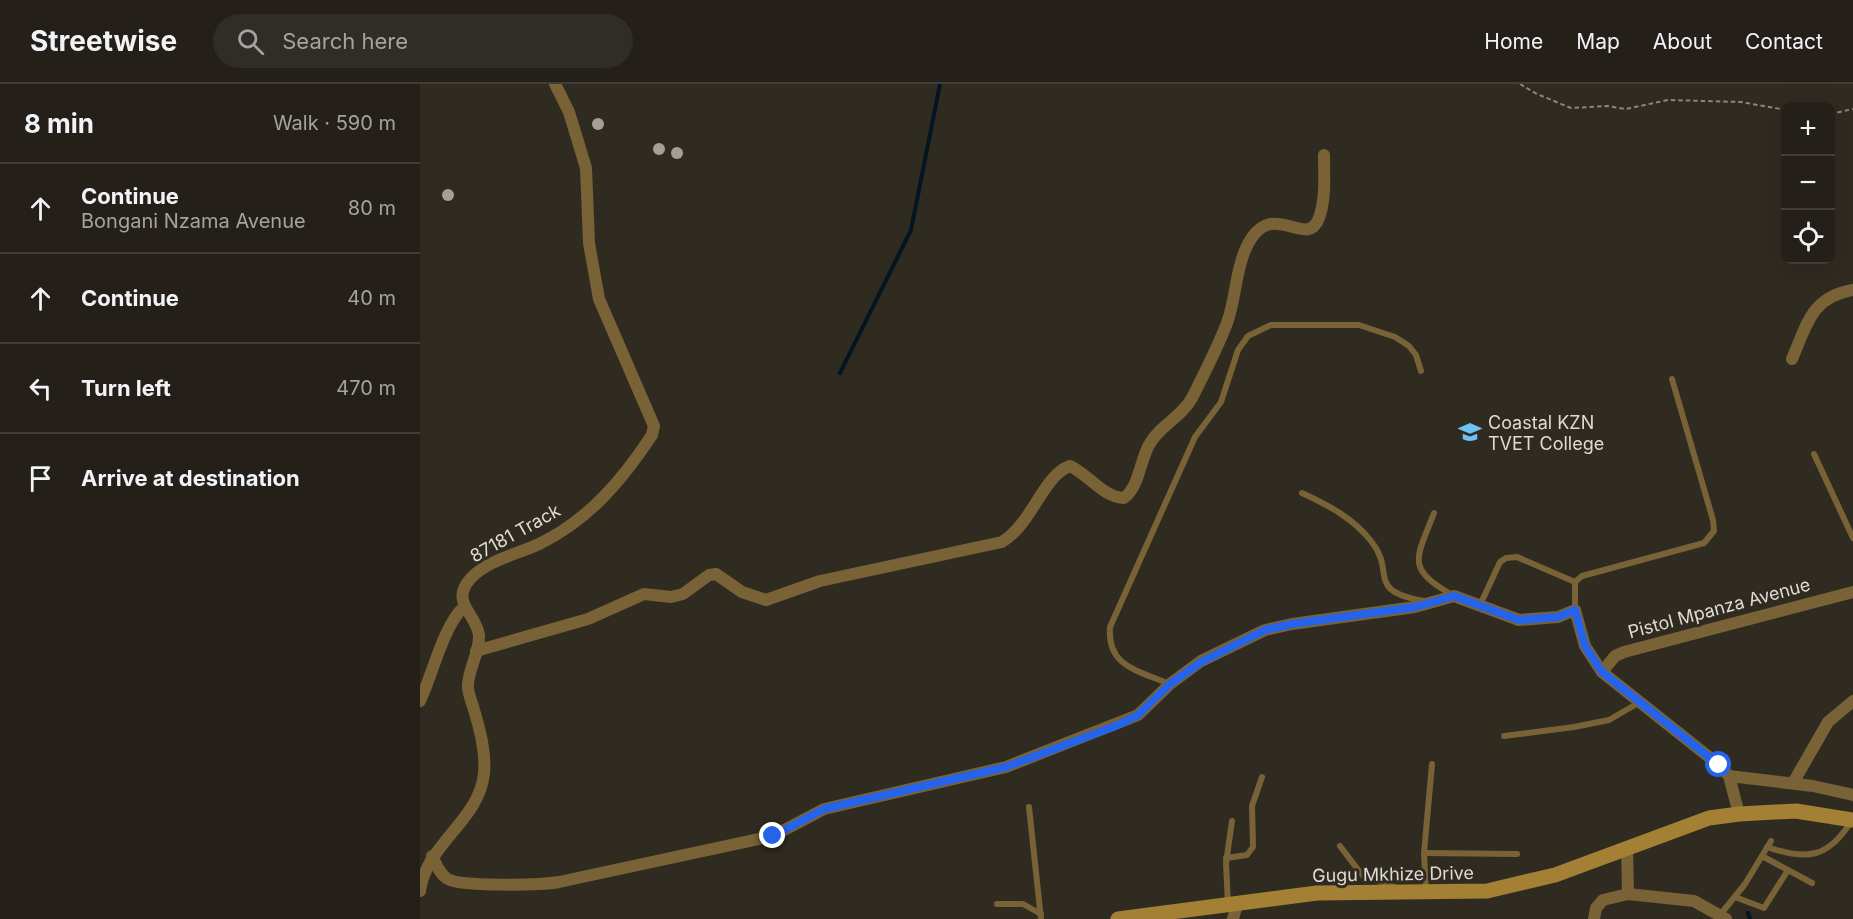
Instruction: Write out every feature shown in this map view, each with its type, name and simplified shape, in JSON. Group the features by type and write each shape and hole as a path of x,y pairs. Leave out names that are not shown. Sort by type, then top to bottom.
{"street":[{"name":"87181 Track","path":"464,607 462,597 472,577 491,565 541,543 601,500 634,463 652,435 654,426 599,299 589,243 586,168 569,112 555,84"},
{"path":"476,651 588,619 644,594 671,597 683,594 709,575 716,574 742,592 766,600 820,580 1002,542 1016,534 1058,472 1070,466 1091,478 1113,496 1124,498 1132,489 1153,439 1178,418 1191,400 1227,322 1243,255 1252,235 1259,227 1269,223 1302,230 1311,228 1318,221 1323,195 1324,155"},
{"path":"1792,359 1818,306 1828,296 1853,290"},
{"name":"Pistol Mpanza Avenue","path":"1602,672 1615,656 1624,652 1853,592"},
{"path":"432,856 444,877 450,881 526,885 559,882 773,836 824,809 1006,767 1118,725 1151,704 1170,684 1208,657 1265,630 1434,603 1454,596 1519,620 1558,617 1575,610 1585,646 1602,672 1707,754 1729,776 1739,814"},
{"path":"420,701 433,675 454,616 464,607 478,632 468,686 480,729 484,773 480,789 470,807 432,856 422,877 420,891"},
{"path":"1793,783 1828,722 1853,701"},
{"path":"1729,776 1793,783 1853,795"},
{"name":"Gugu Mkhize Drive","path":"1118,919 1233,909 1317,892 1426,894 1487,891 1555,875 1685,825 1739,814 1796,811 1853,820"},
{"path":"1627,847 1628,894"},
{"path":"1594,919 1596,908 1603,900 1628,894 1694,901 1723,917"}],"lane":[{"path":"1170,684 1121,663 1113,653 1109,640 1110,627 1196,437 1221,402 1238,351 1248,336 1271,324 1359,325 1395,337 1409,346 1416,356 1421,371"},
{"path":"1575,582 1590,573 1704,543 1714,531 1713,520 1672,379"},
{"path":"1814,454 1853,538"},
{"path":"1302,493 1333,508 1359,527 1380,556 1385,581 1393,592 1405,598 1434,603"},
{"path":"1434,513 1419,553 1418,565 1422,575 1431,583 1454,596"},
{"path":"1480,605 1500,562 1506,558 1517,558 1575,582"},
{"path":"1575,582 1575,610"},
{"path":"1504,736 1609,720 1640,702"},
{"path":"1426,894 1424,853 1432,764"},
{"path":"1226,858 1247,855 1253,847 1252,806 1263,777"},
{"path":"1029,807 1041,916"},
{"path":"1723,917 1769,844 1802,857 1832,846 1853,820"},
{"path":"1232,821 1226,858 1233,909"},
{"path":"1340,846 1362,875 1397,888 1401,893"},
{"path":"1424,853 1516,854"},
{"path":"1762,856 1812,883"},
{"path":"1735,897 1764,908 1788,870"},
{"path":"997,904 1023,904 1041,916"}],"path":[{"path":"1520,84 1537,94 1571,108 1607,106 1626,109 1646,103 1676,100 1741,102 1781,109"},
{"path":"1835,113 1853,109"}],"building":[{"path":"600,118 604,124 600,130 596,130 592,122"},
{"path":"661,143 665,149 661,155 657,155 653,147"},
{"path":"679,147 683,153 679,159 675,159 671,151"},
{"path":"450,189 454,195 450,201 446,201 442,193"}],"waterway":[{"path":"840,373 911,230 940,84"},
{"path":"1748,913 1750,919"}],"place":[{"name":"Coastal KZN TVET College","path":"1470,432"}],"route":[{"path":"773,836 824,809 1006,767 1118,725 1138,715 1170,684 1201,662 1265,630 1292,624 1415,607 1454,596 1519,620 1537,621 1558,617 1575,610 1585,646 1602,672 1719,765"}]}
